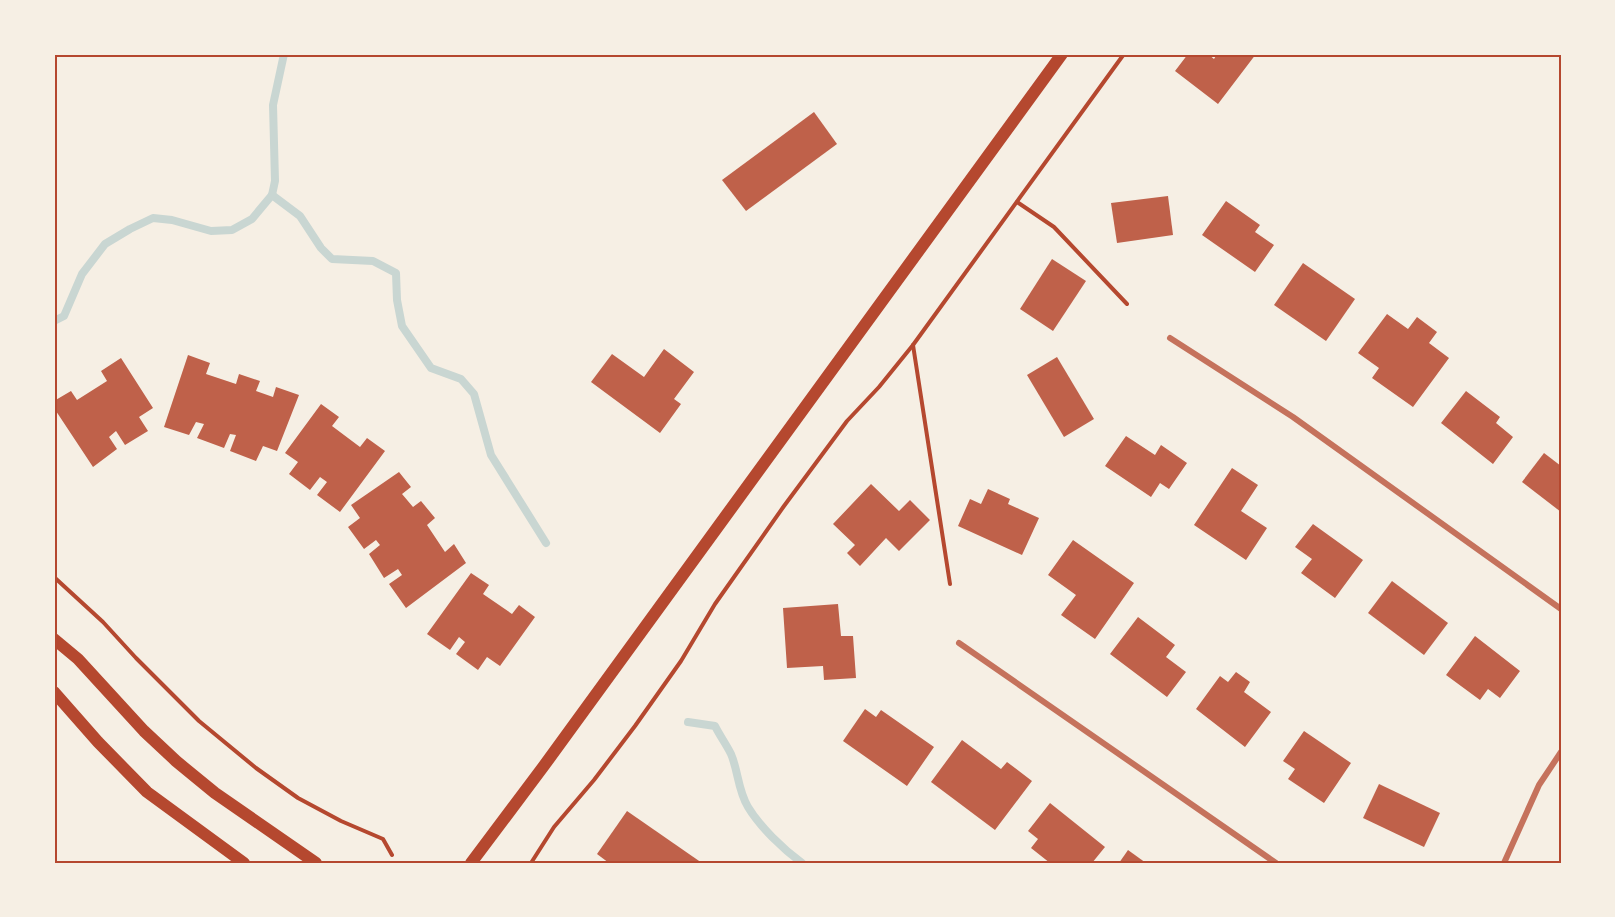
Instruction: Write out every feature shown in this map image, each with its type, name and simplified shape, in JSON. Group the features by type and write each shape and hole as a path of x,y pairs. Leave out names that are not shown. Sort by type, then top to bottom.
{"main road":[{"path":"471,863 550,758 1062,54"},
{"path":"54,639 78,659 144,731 176,761 215,793 316,863"},
{"path":"54,692 98,742 147,792 244,863"}],"street":[{"path":"1170,338 1293,417 1561,609"},
{"path":"959,643 1276,863"},
{"path":"1504,863 1539,785 1561,752"}],"path":[{"path":"531,863 554,827 594,780 642,717 681,661 715,604 784,506 847,421 879,387 913,345 1124,54"},
{"path":"1017,202 1054,227 1126,304"},
{"path":"913,345 950,584"},
{"path":"54,577 103,622 207,728 256,768 298,798 341,821 383,839 392,855"}],"building":[{"path":"1188,54 1208,54 1214,59 1217,54 1256,54 1218,104 1175,71"},
{"path":"814,112 837,144 746,211 722,180"},
{"path":"1168,196 1173,235 1117,243 1111,203"},
{"path":"1226,201 1260,225 1255,232 1274,245 1255,272 1202,235"},
{"path":"1052,259 1086,281 1053,331 1020,309"},
{"path":"1303,263 1355,299 1326,341 1274,305"},
{"path":"1387,314 1408,329 1417,317 1437,332 1429,343 1449,358 1413,407 1372,378 1379,368 1358,353"},
{"path":"664,349 694,372 674,399 681,404 660,433 591,382 612,354 644,377"},
{"path":"188,355 210,363 206,374 236,384 239,374 260,381 256,391 273,397 276,387 299,395 277,451 263,446 256,461 230,451 236,435 230,434 224,448 197,438 204,424 196,422 189,435 164,427"},
{"path":"1057,357 1094,419 1064,437 1027,375"},
{"path":"121,358 153,408 139,417 148,431 125,445 116,431 109,437 117,449 93,467 54,408 54,401 71,391 77,400 107,381 101,371"},
{"path":"1466,391 1500,417 1496,423 1513,437 1493,464 1441,423"},
{"path":"321,404 339,417 332,426 360,447 367,438 385,451 340,512 317,495 327,482 320,477 310,490 289,474 298,462 285,453"},
{"path":"1126,436 1155,455 1161,445 1187,463 1169,489 1160,483 1151,497 1105,466"},
{"path":"1544,453 1561,466 1561,512 1522,482"},
{"path":"1232,468 1258,485 1241,511 1267,528 1246,560 1194,525"},
{"path":"399,472 411,487 402,494 413,507 421,501 435,518 427,525 445,552 454,544 466,563 406,608 389,584 402,575 398,569 384,578 369,554 380,545 376,540 364,549 348,527 360,518 351,505"},
{"path":"871,484 899,511 910,500 930,520 899,551 886,538 860,566 847,553 855,545 833,524"},
{"path":"988,489 1010,499 1008,504 1039,518 1022,555 958,526 970,499 981,504"},
{"path":"1313,524 1363,560 1335,598 1301,573 1312,559 1295,547"},
{"path":"1073,540 1134,583 1095,639 1061,615 1076,595 1048,575"},
{"path":"471,573 489,585 483,594 512,614 519,605 535,617 500,666 487,657 478,670 456,654 465,642 459,637 450,650 427,634"},
{"path":"1392,581 1448,623 1424,655 1368,613"},
{"path":"838,604 841,636 853,636 856,678 824,680 823,666 787,668 783,608"},
{"path":"1138,617 1175,645 1166,657 1186,672 1167,697 1110,654"},
{"path":"1475,636 1520,671 1500,698 1488,689 1480,700 1446,675"},
{"path":"1236,672 1250,682 1244,692 1271,712 1245,747 1196,709 1220,676 1228,682"},
{"path":"865,709 876,717 881,710 934,747 907,786 843,741"},
{"path":"1304,731 1351,763 1324,803 1288,779 1295,769 1283,761"},
{"path":"962,740 1001,769 1007,762 1032,781 995,830 931,782"},
{"path":"1379,784 1440,813 1424,847 1363,818"},
{"path":"1050,803 1105,847 1092,863 1050,863 1031,848 1038,839 1028,831"},
{"path":"627,811 702,863 609,863 597,854"},
{"path":"1128,850 1146,863 1119,863"}],"waterway":[{"path":"54,321 64,316 82,274 105,244 130,229 153,218 172,220 211,231 232,230 252,219 272,195 275,181 273,105 284,54"},
{"path":"272,195 300,216 321,248 332,259 373,261 396,273 397,300 402,326 431,368 461,379 474,394 491,455 546,543"},
{"path":"688,722 715,726 731,754 748,807 772,837 802,863"}]}
